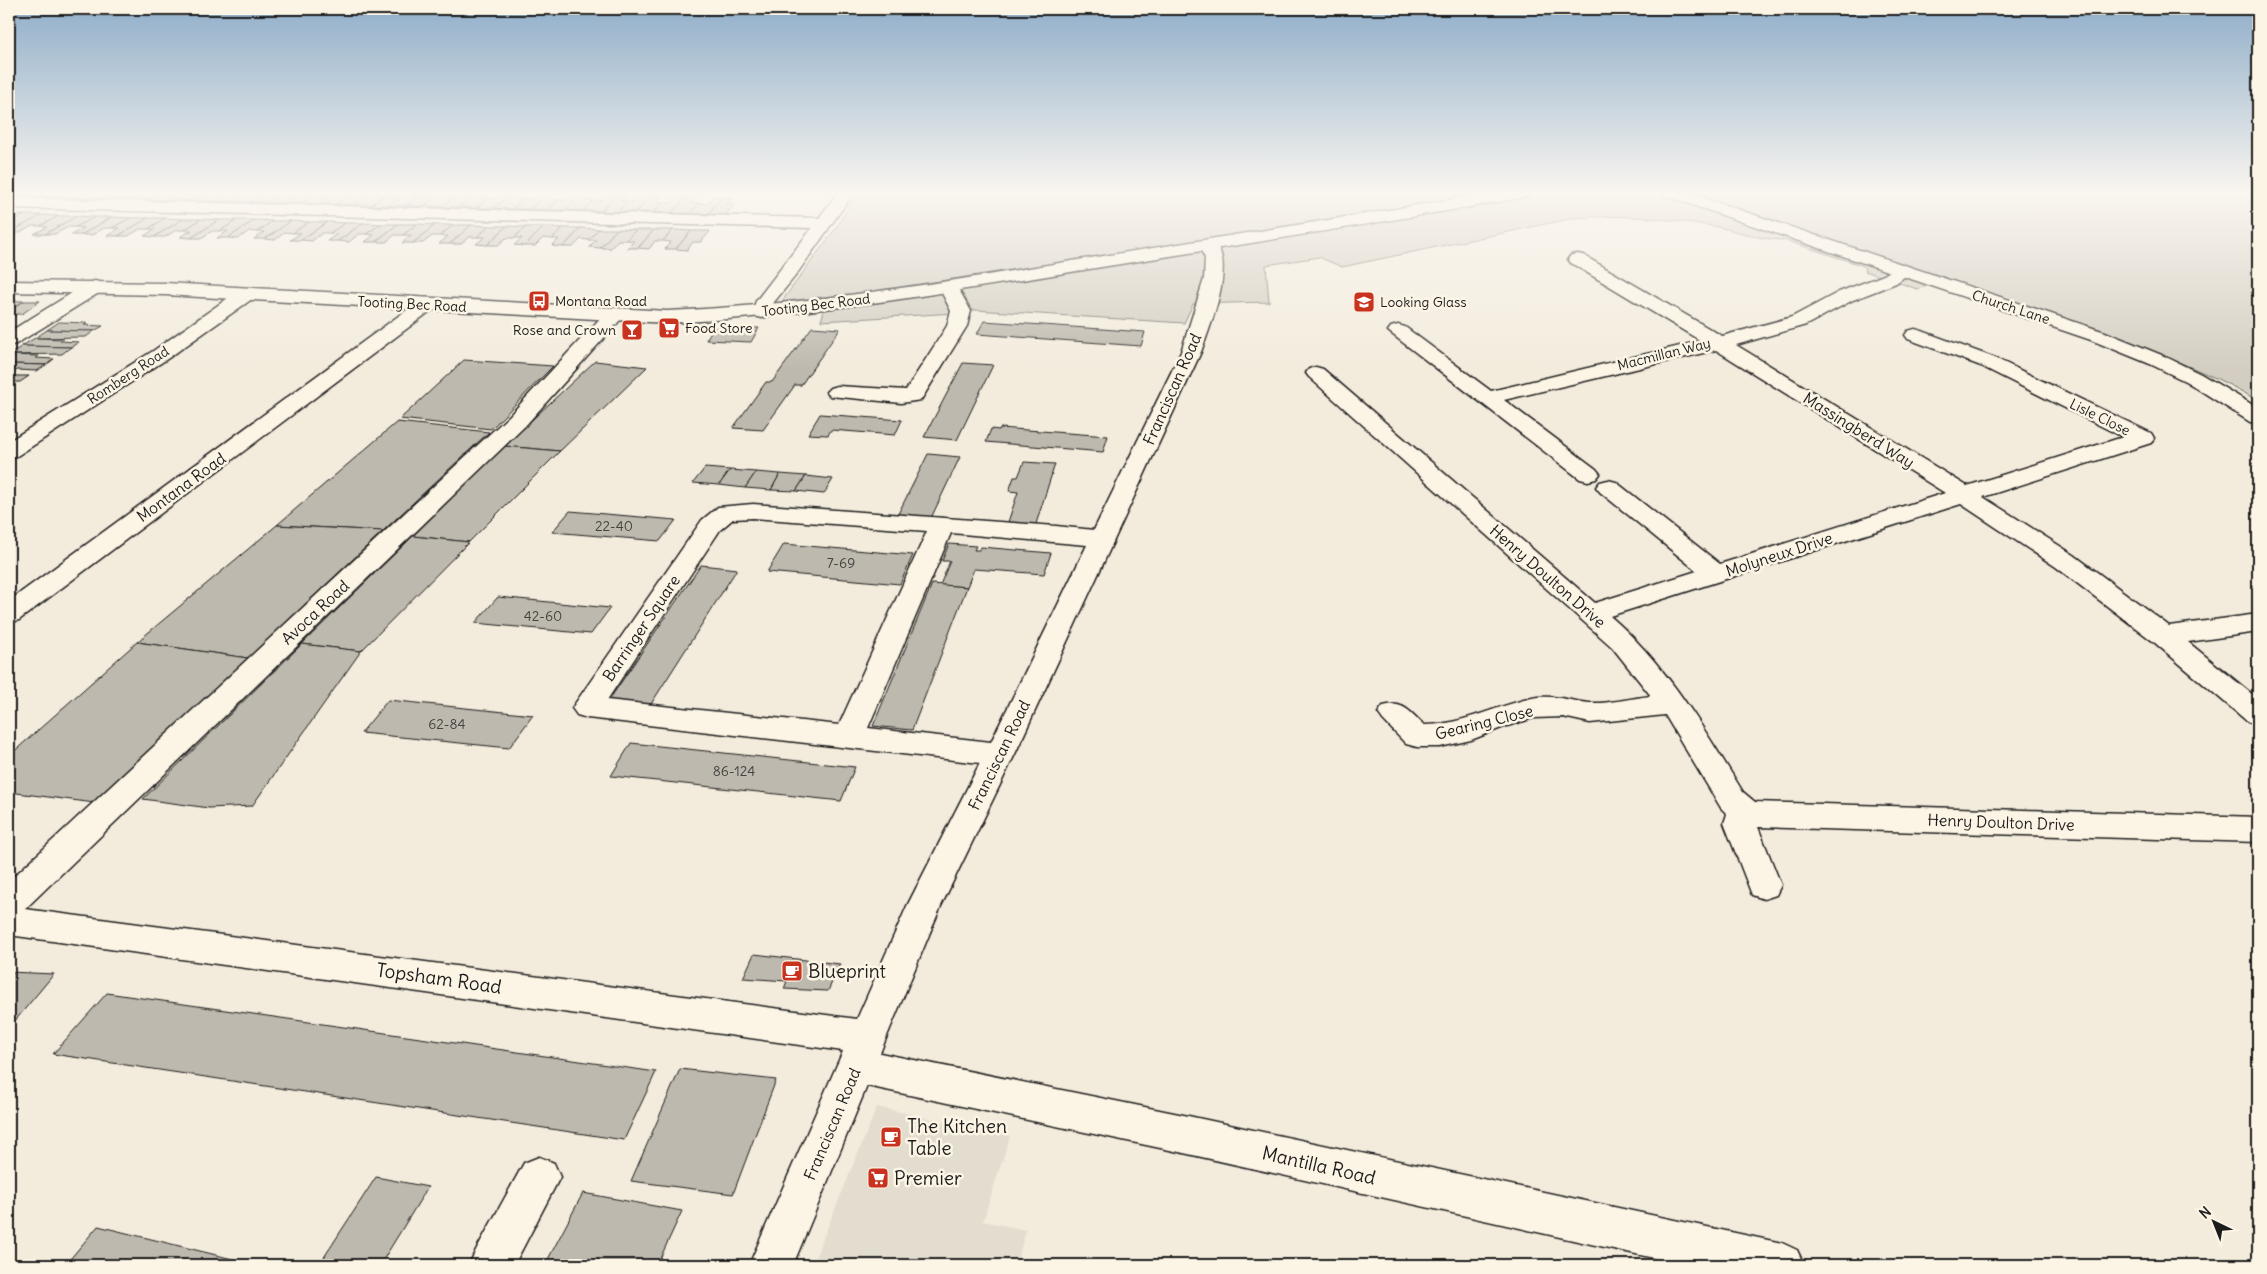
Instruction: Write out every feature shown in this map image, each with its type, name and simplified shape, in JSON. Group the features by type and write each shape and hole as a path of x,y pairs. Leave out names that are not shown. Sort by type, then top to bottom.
{"main road":[{"path":"762,312 765,301 804,251"},
{"name":"Tooting Bec Road","path":"9,287 165,289 245,295 667,317 808,308 1167,251"},
{"name":"Franciscan Road","path":"771,1265 924,906 1000,754 1191,352 1202,318 1213,271 1214,259 1212,251"},
{"name":"Church Lane","path":"1845,251 2098,336 2157,360 2194,378 2258,417"},
{"name":"Macmillan Way","path":"1578,259 1717,342"},
{"path":"1717,342 1799,321 1846,296 1890,280 1903,271"},
{"path":"9,340 94,287"},
{"path":"836,392 901,397 913,395 957,326 961,311 948,287"},
{"name":"Romberg Road","path":"9,451 160,355 245,295"},
{"name":"Montana Road","path":"9,614 426,305"},
{"name":"Avoca Road","path":"9,902 517,421 614,314"},
{"path":"1398,331 1598,480 1717,574"},
{"name":"Lisle Close","path":"1915,335 1988,362 2143,438 1966,496"},
{"name":"Macmillan Way","path":"1487,398 1717,342"},
{"name":"Massingberd Way","path":"1717,342 1966,496 2065,561 2164,636 2258,715"},
{"name":"Henry Doulton Drive","path":"1316,373 1430,475 1592,613 1622,642 1674,704 1732,800 1744,811 1758,815 1774,816 1929,819 2029,824 2149,825 2258,830"},
{"name":"Molyneux Drive","path":"1592,613 1966,496"},
{"name":"Barringer Square","path":"1000,754 587,708 711,525 727,512 753,511 1056,533 1102,539"},
{"path":"849,737 942,526"},
{"path":"2164,636 2258,623"},
{"name":"Gearing Close","path":"1392,713 1417,736 1440,736 1470,729 1494,718 1534,708 1563,707 1590,713 1674,704"},
{"path":"1744,811 1740,823 1764,885"},
{"name":"Topsham Road","path":"9,921 862,1051"},
{"name":"Mantilla Road","path":"862,1051 1179,1134 1782,1265"},
{"path":"491,1265 539,1177"}],"shaded area":[{"path":"819,251 1416,251 1342,267 1319,257 1266,265 1269,302 1193,304 1184,323 975,310 955,313 821,321 828,297 779,305"},
{"path":"1819,251 2258,251 2258,401 2218,379 2190,367 2072,323 1945,281 1917,289 1865,271 1865,268"},
{"path":"877,1107 1010,1136 983,1221 1026,1230 1016,1265 812,1265"}],"building":[{"path":"9,301 24,301 9,311"},
{"path":"24,301 40,301 22,314 17,314 9,320 9,311"},
{"path":"984,321 1145,332 1141,346 977,334"},
{"path":"59,322 87,323 84,325 103,326 94,331 47,330"},
{"path":"812,327 840,329 801,385 795,385 763,430 733,428 766,382 772,382"},
{"path":"713,328 759,328 751,342 706,340"},
{"path":"47,330 94,331 86,337 35,338"},
{"path":"35,338 64,339 60,341 79,342 71,347 22,346"},
{"path":"22,346 71,347 62,354 9,355"},
{"path":"9,355 39,356 35,358 54,359 46,365 9,364"},
{"path":"464,360 553,366 491,429 400,419"},
{"path":"595,361 647,367 560,451 504,446"},
{"path":"963,363 993,365 957,440 924,437"},
{"path":"9,364 46,365 37,371 17,370 9,373"},
{"path":"9,376 29,376 20,382 9,382"},
{"path":"820,414 902,420 895,435 831,430 828,435 808,434"},
{"path":"397,422 489,432 383,531 277,525"},
{"path":"1000,428 1108,436 1103,452 986,442 991,429 999,430"},
{"path":"504,446 560,451 469,542 413,536"},
{"path":"928,454 960,457 931,518 897,516"},
{"path":"1024,462 1055,464 1035,527 1007,525 1018,492 1009,491 1014,477 1018,477"},
{"path":"705,468 730,470 719,485 693,483"},
{"path":"730,470 756,472 745,488 719,485"},
{"path":"756,472 780,474 771,490 745,488"},
{"path":"780,474 806,476 796,491 771,490"},
{"path":"806,476 833,479 824,494 796,491"},
{"path":"570,511 676,520 660,541 552,532"},
{"path":"277,525 383,531 248,658 137,642"},
{"path":"413,536 469,542 361,651 302,644"},
{"path":"784,544 913,555 900,584 767,572"},
{"path":"949,544 976,546 974,550 979,550 981,547 1051,553 1044,574 974,569 967,587 940,585 950,561 942,561"},
{"path":"701,565 737,569 651,704 609,700"},
{"path":"932,584 967,587 912,730 873,726"},
{"path":"498,597 610,608 591,634 475,623"},
{"path":"137,642 248,658 95,803 9,792 9,756"},
{"path":"302,644 361,651 252,806 209,808 143,799"},
{"path":"388,700 533,715 509,748 361,733"},
{"path":"631,743 855,767 841,801 611,776"},
{"name":"Blueprint","path":"754,954 840,964 828,991 784,989 787,981 743,978"},
{"path":"9,972 54,974 9,1028"},
{"path":"107,993 656,1072 624,1140 53,1054"},
{"path":"680,1069 776,1080 733,1194 631,1181"},
{"path":"376,1177 428,1187 380,1265 319,1265"},
{"path":"583,1193 682,1211 657,1265 545,1265"},
{"path":"98,1226 257,1265 65,1265"}],"place":[{"name":"Montana Road","path":"539,301"},
{"name":"Looking Glass","path":"1364,302"},
{"name":"Food Store","path":"669,328"},
{"name":"Rose and Crown","path":"632,330"},
{"name":"Blueprint","path":"792,971"},
{"name":"The Kitchen Table","path":"891,1137"},
{"name":"Premier","path":"878,1178"}]}
